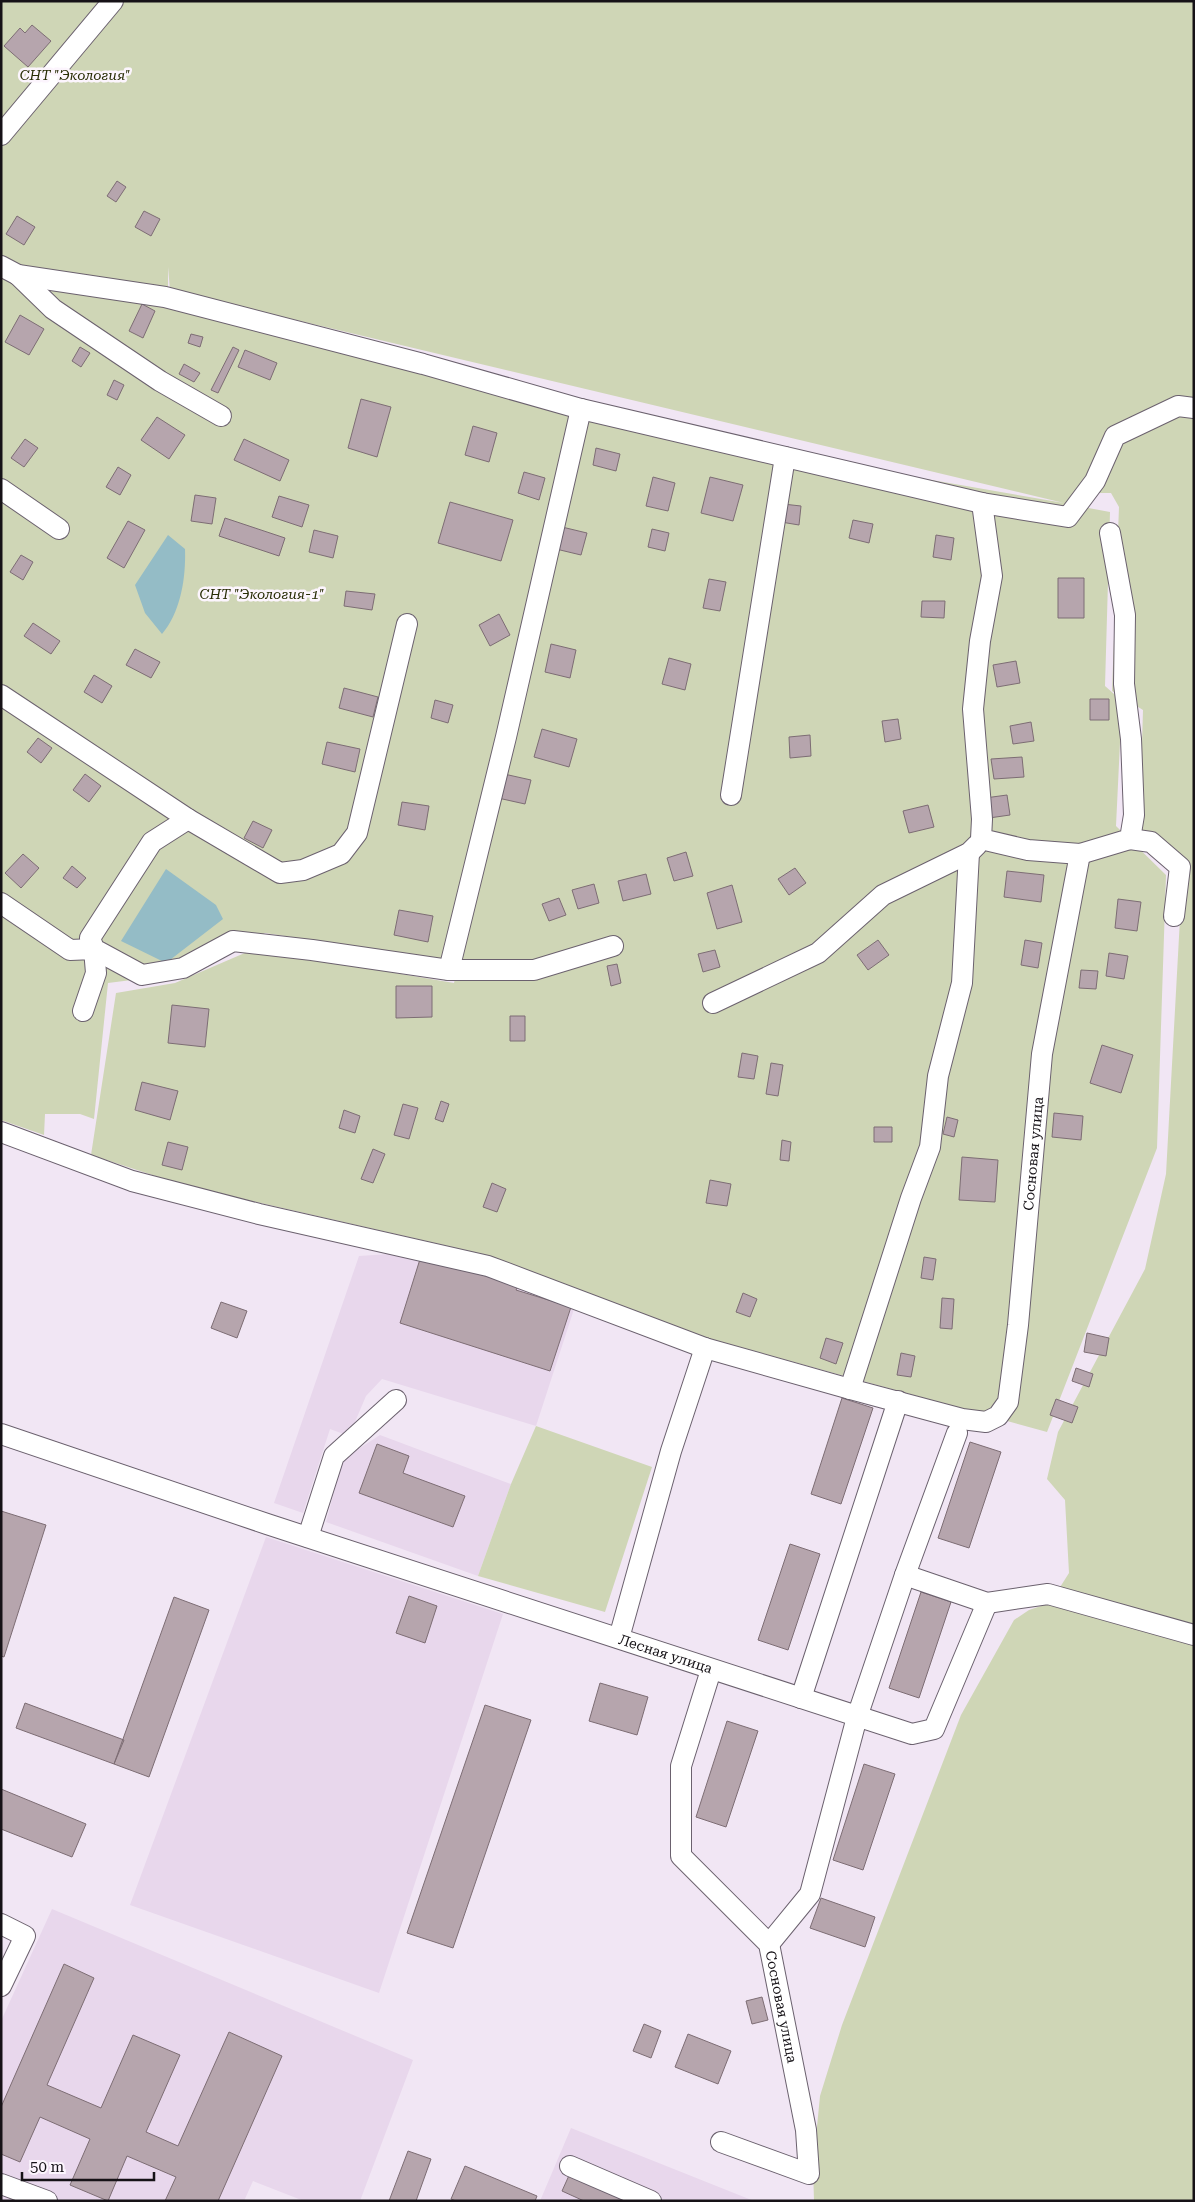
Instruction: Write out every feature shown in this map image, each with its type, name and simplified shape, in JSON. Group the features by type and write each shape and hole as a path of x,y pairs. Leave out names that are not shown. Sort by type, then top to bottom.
{"street":[{"path":"1,135 113,1"},
{"path":"10,271 165,297 423,364 581,409 982,503 1068,517 1094,481 1115,436 1178,406 1194,408"},
{"path":"10,271 54,309 160,381 221,416"},
{"path":"449,970 506,737 581,409"},
{"path":"731,795 785,457"},
{"path":"1,489 59,529"},
{"path":"850,1389 911,1198 930,1147 938,1076 962,983 975,846 982,819 973,709 980,641 992,576 982,503"},
{"path":"1110,533 1125,615 1124,684 1131,740 1134,815 1130,839"},
{"path":"1,695 188,819 280,872 303,870 340,854 357,833 407,624"},
{"path":"83,1012 96,973 94,949 90,938 152,842 188,819"},
{"path":"713,1003 818,953 883,896 975,846 1080,854 1130,839 1151,842 1180,867 1174,916"},
{"name":"Сосновая улица","path":"1,1132 132,1181 259,1214 488,1266 705,1348 898,1401 959,1426 986,1422 998,1416 1008,1402 1018,1325 1042,1054 1080,854"},
{"path":"1,903 70,950 94,949 142,975 183,968 234,941 312,950 449,970 534,970 613,946"},
{"path":"619,1638 671,1451 705,1348"},
{"path":"308,1537 334,1456 396,1400"},
{"path":"800,1698 898,1401"},
{"path":"769,1944 810,1894 857,1717 905,1575 959,1426"},
{"name":"Лесная улица","path":"1,1434 308,1537 457,1577 619,1638 912,1734 934,1729 987,1603"},
{"path":"905,1575 987,1603 1048,1594 1194,1634"},
{"name":"Сосновая улица","path":"712,1670 680,1766 681,1856 769,1944 806,2130 809,2174 721,2142"},
{"path":"1,1924 25,1936 1,1986"},
{"path":"570,2166 651,2201"},
{"path":"1,2184 48,2201"}],"shaded area":[{"path":"419,1252 576,1303 536,1426 382,1379 366,1396 349,1436 330,1429 303,1513 274,1503 359,1256"},
{"path":"380,1435 511,1484 478,1576 326,1522 343,1459"},
{"path":"266,1537 503,1614 379,1993 130,1905"},
{"path":"52,1909 413,2060 360,2201 304,2201 253,2181 244,2201 1,2201 1,2021"},
{"path":"571,2128 754,2201 540,2201"}],"green space":[{"path":"1,1 1194,1 1194,2201 814,2201 813,2167 820,2096 842,2025 961,1715 1014,1620 1029,1610 1050,1603 1069,1573 1065,1500 1047,1479 1058,1432 1145,1269 1166,1174 1182,882 1139,845 1143,710 1112,691 1119,507 1111,493 1083,493 1067,504 1110,512 1105,686 1122,701 1116,826 1166,875 1157,1148 1047,1432 685,1332 478,1253 186,1186 91,1155 116,993 175,983 254,949 454,983 587,420 1064,503 170,290 168,267 168,292 569,415 445,960 265,933 187,973 108,983 94,1119 80,1114 45,1114 44,1135 1,1120"},
{"path":"536,1426 652,1467 605,1612 478,1576 511,1484"}],"water":[{"path":"168,535 185,549 185,571 178,605 162,634 145,613 135,585"},
{"path":"166,869 216,905 223,919 166,963 121,941"}],"building":[{"path":"32,25 51,41 28,67 4,46 20,28 25,33"},
{"path":"117,181 126,187 116,202 107,196"},
{"path":"144,211 160,219 151,236 135,227"},
{"path":"17,216 35,227 24,245 6,234"},
{"path":"142,304 155,311 143,338 129,331"},
{"path":"20,315 44,329 29,355 5,342"},
{"path":"191,334 203,337 200,347 188,343"},
{"path":"80,347 90,353 81,367 72,361"},
{"path":"233,347 239,350 218,393 211,390"},
{"path":"245,350 277,363 270,380 238,367"},
{"path":"184,364 200,373 194,382 179,374"},
{"path":"114,380 124,385 117,400 107,395"},
{"path":"361,399 391,407 377,457 348,448"},
{"path":"157,417 185,435 169,459 141,440"},
{"path":"473,426 497,433 489,462 465,455"},
{"path":"25,439 38,448 24,467 11,458"},
{"path":"244,439 289,460 280,481 234,460"},
{"path":"596,448 620,454 616,471 593,465"},
{"path":"118,467 131,475 120,495 106,487"},
{"path":"524,472 545,478 539,500 518,493"},
{"path":"653,477 675,483 668,511 646,506"},
{"path":"710,477 743,485 733,521 701,513"},
{"path":"195,495 216,498 212,524 191,521"},
{"path":"279,496 309,505 302,527 272,517"},
{"path":"450,502 513,520 501,561 438,543"},
{"path":"783,504 801,506 799,525 781,522"},
{"path":"225,518 285,538 279,556 219,536"},
{"path":"853,520 873,524 869,543 849,538"},
{"path":"128,521 145,530 124,568 107,558"},
{"path":"562,527 587,533 581,555 556,549"},
{"path":"652,529 669,533 665,551 648,547"},
{"path":"314,530 338,536 333,558 309,552"},
{"path":"936,535 954,538 951,560 933,557"},
{"path":"21,555 33,562 23,580 10,572"},
{"path":"1058,578 1084,578 1084,618 1058,618"},
{"path":"709,579 726,582 720,611 703,608"},
{"path":"346,591 375,594 372,610 344,606"},
{"path":"922,601 945,601 944,618 921,617"},
{"path":"499,614 510,635 490,646 479,625"},
{"path":"33,623 60,641 51,654 24,636"},
{"path":"551,644 576,650 570,678 545,672"},
{"path":"135,649 160,662 151,678 126,665"},
{"path":"669,658 691,664 685,690 662,684"},
{"path":"1016,661 1020,683 997,687 993,665"},
{"path":"94,675 112,686 102,703 84,692"},
{"path":"344,688 378,697 373,717 339,708"},
{"path":"1090,699 1109,699 1109,720 1090,720"},
{"path":"435,700 453,705 448,723 431,718"},
{"path":"898,719 901,739 885,742 882,721"},
{"path":"1031,722 1034,741 1013,744 1010,726"},
{"path":"542,729 577,739 569,767 534,757"},
{"path":"810,735 811,756 790,758 789,737"},
{"path":"38,738 52,748 41,763 27,752"},
{"path":"327,742 360,749 355,772 322,764"},
{"path":"1022,757 1024,777 994,779 991,759"},
{"path":"85,774 101,786 89,802 73,790"},
{"path":"504,774 531,780 525,804 498,798"},
{"path":"1007,795 1010,815 989,818 985,798"},
{"path":"402,802 429,806 425,830 398,825"},
{"path":"928,805 934,827 909,833 903,811"},
{"path":"253,821 272,830 263,848 244,838"},
{"path":"686,852 693,876 674,881 667,858"},
{"path":"23,854 39,868 21,888 5,873"},
{"path":"72,866 86,878 77,888 63,878"},
{"path":"795,868 806,883 789,895 778,879"},
{"path":"1007,871 1044,875 1041,902 1004,897"},
{"path":"646,874 651,894 623,901 618,881"},
{"path":"594,884 599,903 578,909 572,890"},
{"path":"732,885 742,922 717,929 707,893"},
{"path":"559,898 566,915 549,921 542,904"},
{"path":"1118,899 1141,902 1137,931 1115,928"},
{"path":"399,910 433,916 428,942 394,935"},
{"path":"878,940 889,955 868,970 857,955"},
{"path":"1025,940 1042,943 1038,968 1021,965"},
{"path":"715,950 720,967 703,972 698,954"},
{"path":"1109,953 1128,956 1124,979 1106,976"},
{"path":"617,964 621,983 611,986 607,966"},
{"path":"1081,970 1098,971 1096,989 1079,988"},
{"path":"396,986 432,986 432,1017 396,1018"},
{"path":"172,1005 209,1009 205,1047 168,1043"},
{"path":"510,1016 525,1016 525,1041 510,1041"},
{"path":"1102,1045 1133,1055 1121,1093 1090,1083"},
{"path":"742,1053 758,1056 754,1079 738,1077"},
{"path":"771,1063 783,1065 778,1096 766,1094"},
{"path":"142,1082 178,1091 170,1120 135,1110"},
{"path":"441,1101 449,1104 443,1122 435,1119"},
{"path":"403,1104 418,1108 409,1139 394,1135"},
{"path":"344,1110 360,1116 355,1133 339,1128"},
{"path":"1054,1113 1083,1116 1081,1140 1052,1137"},
{"path":"947,1117 958,1120 954,1137 943,1134"},
{"path":"874,1127 892,1127 892,1142 874,1142"},
{"path":"782,1140 791,1142 789,1161 780,1160"},
{"path":"168,1142 188,1147 182,1170 162,1165"},
{"path":"373,1149 385,1154 373,1183 361,1179"},
{"path":"962,1157 998,1160 995,1202 959,1200"},
{"path":"710,1180 731,1184 727,1206 706,1203"},
{"path":"492,1183 506,1189 497,1212 483,1207"},
{"path":"421,1256 518,1286 516,1290 571,1307 550,1371 400,1323"},
{"path":"924,1257 936,1259 933,1280 921,1278"},
{"path":"743,1293 757,1299 750,1317 736,1312"},
{"path":"942,1298 954,1299 952,1329 940,1328"},
{"path":"221,1302 247,1311 237,1338 211,1328"},
{"path":"1087,1333 1109,1338 1106,1356 1084,1352"},
{"path":"826,1338 843,1343 836,1364 820,1358"},
{"path":"901,1353 915,1356 911,1377 897,1375"},
{"path":"1076,1368 1093,1374 1089,1387 1072,1381"},
{"path":"842,1398 873,1408 841,1504 811,1494"},
{"path":"1056,1399 1078,1407 1072,1423 1050,1415"},
{"path":"970,1442 1001,1452 969,1548 938,1538"},
{"path":"377,1444 409,1456 403,1473 465,1496 453,1527 359,1493"},
{"path":"1,1511 46,1525 4,1657 1,1656"},
{"path":"790,1544 820,1554 788,1650 758,1640"},
{"path":"921,1592 951,1602 919,1698 889,1688"},
{"path":"409,1596 437,1606 425,1643 396,1633"},
{"path":"174,1597 209,1610 149,1777 114,1764"},
{"path":"600,1683 648,1697 637,1735 589,1721"},
{"path":"25,1703 124,1740 114,1764 16,1728"},
{"path":"485,1705 531,1720 453,1948 407,1933"},
{"path":"727,1721 758,1731 726,1827 696,1817"},
{"path":"864,1764 895,1774 863,1870 833,1860"},
{"path":"1,1789 86,1824 72,1857 1,1829"},
{"path":"821,1898 875,1917 865,1947 810,1928"},
{"path":"64,1964 94,1978 47,2085 101,2108 133,2035 180,2055 146,2132 178,2146 229,2032 282,2056 218,2201 165,2201 176,2177 127,2156 108,2201 70,2185 90,2139 40,2117 20,2162 1,2154 1,2107"},
{"path":"762,1997 768,2020 752,2024 746,2001"},
{"path":"644,2024 661,2031 651,2058 633,2051"},
{"path":"688,2034 731,2051 718,2084 675,2067"},
{"path":"408,2151 431,2159 416,2201 389,2201"},
{"path":"465,2166 537,2196 535,2201 456,2201 451,2199"},
{"path":"571,2171 636,2201 584,2201 562,2191"}],"park label":[{"name":"СНТ \"Экология\"","path":"75,75"},
{"name":"СНТ \"Экология-1\"","path":"262,594"}]}
